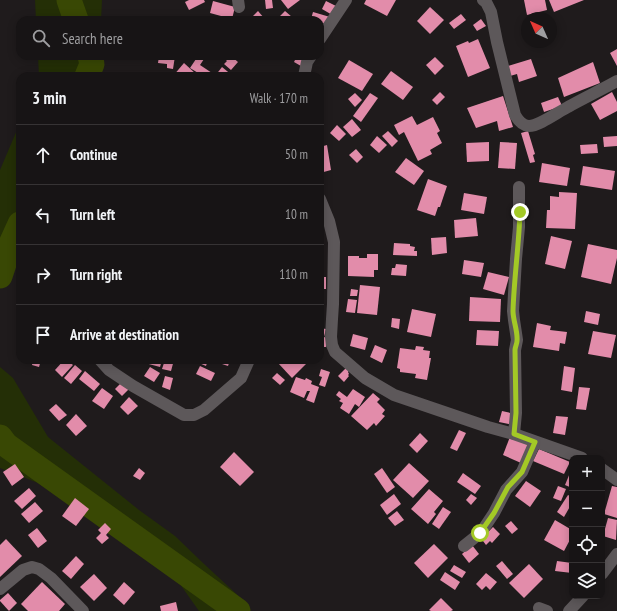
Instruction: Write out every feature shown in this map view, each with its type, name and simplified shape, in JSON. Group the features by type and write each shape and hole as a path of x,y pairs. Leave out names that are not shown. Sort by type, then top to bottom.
{"street":[{"path":"324,32 346,0"},
{"path":"483,0 492,12 497,42 515,115 520,123 529,126 534,125 552,117 617,81"},
{"path":"305,72 308,60"},
{"path":"514,434 516,413 515,350 517,340 513,311 519,228 519,187"},
{"path":"325,221 334,242 334,304 331,337 335,352 365,378 394,395 573,455"},
{"path":"112,365 133,386 184,415 194,415 204,410 241,378 247,364"},
{"path":"464,546 484,528 506,490 522,472 535,442"},
{"path":"605,471 617,480"},
{"path":"605,570 617,554"},
{"path":"0,589 23,570 32,567 39,569 52,578 83,611"},
{"path":"569,611 580,599"}],"green space":[{"path":"35,0 102,0 101,16 36,16"},
{"path":"38,60 91,60 84,72 39,72"},
{"path":"16,132 16,227 0,273 0,170"},
{"path":"0,367 13,378 48,437 139,510 175,536 244,601 244,611 199,611 170,570 150,555 106,531 38,483 0,468"}],"building":[{"path":"189,0 204,0 205,2 189,10 185,2"},
{"path":"265,0 272,0 273,8 266,9"},
{"path":"281,0 300,0 288,9"},
{"path":"366,0 396,0 387,16 364,4"},
{"path":"524,0 545,0 547,10 539,12 526,12"},
{"path":"549,0 584,0 554,12"},
{"path":"213,1 235,7 233,16 221,16 210,13"},
{"path":"326,1 338,7 334,16 322,9"},
{"path":"430,7 444,20 430,34 417,21"},
{"path":"258,11 262,16 253,16"},
{"path":"285,11 291,16 280,16"},
{"path":"313,12 330,17 328,25 324,24 324,16 312,16"},
{"path":"461,14 466,20 454,29 449,23"},
{"path":"481,19 486,26 477,31 473,25"},
{"path":"478,39 490,68 468,77 456,46"},
{"path":"617,49 617,66 610,53"},
{"path":"435,57 444,66 435,75 426,65"},
{"path":"531,59 537,76 519,82 517,74 510,76 508,66"},
{"path":"158,60 174,60 173,69 167,68 167,64 158,63"},
{"path":"195,60 203,60 200,65 210,72 196,72 190,68"},
{"path":"226,60 236,60 238,62 231,70 224,64 227,61"},
{"path":"295,60 304,60 301,66 294,62"},
{"path":"349,60 373,74 362,91 338,78"},
{"path":"593,62 600,83 564,97 558,78"},
{"path":"184,63 194,72 176,72"},
{"path":"222,67 228,72 218,72"},
{"path":"391,71 413,87 403,100 381,84"},
{"path":"440,92 445,97 437,105 432,100"},
{"path":"612,92 617,102 617,111 600,120 591,104"},
{"path":"355,93 362,100 355,107 348,99"},
{"path":"370,93 378,98 361,122 353,116"},
{"path":"503,96 513,127 499,131 497,121 476,128 467,108"},
{"path":"558,97 562,106 544,112 541,103"},
{"path":"412,116 417,125 433,117 440,131 437,133 442,143 430,150 432,154 418,161 404,132 399,135 394,125"},
{"path":"352,119 361,130 352,137 343,127"},
{"path":"337,125 346,134 339,141 330,133"},
{"path":"388,131 398,141 392,147 382,136"},
{"path":"528,131 535,154 533,155 535,162 530,163 521,133"},
{"path":"377,136 387,145 379,153 370,145"},
{"path":"617,136 617,146 604,147 603,137"},
{"path":"489,142 489,161 467,162 466,143"},
{"path":"500,142 517,143 515,169 498,168"},
{"path":"597,144 598,153 581,154 580,145"},
{"path":"327,145 331,170 324,172 324,146"},
{"path":"356,149 363,157 357,163 349,155"},
{"path":"406,158 424,171 414,185 395,172"},
{"path":"542,163 570,168 567,186 539,182"},
{"path":"583,166 615,171 612,190 580,185"},
{"path":"428,179 447,186 440,207 438,207 435,216 417,210"},
{"path":"559,192 577,193 575,229 546,228 547,210 550,210 550,196 559,197"},
{"path":"464,193 487,197 484,214 461,210"},
{"path":"476,218 478,236 455,238 454,220"},
{"path":"551,236 572,241 565,269 545,264"},
{"path":"446,237 447,253 432,255 431,238"},
{"path":"394,243 410,244 410,246 415,247 414,251 417,251 417,256 393,255"},
{"path":"588,244 617,250 617,258 611,284 581,277"},
{"path":"367,254 378,254 378,270 374,270 374,277 348,276 348,256 367,258"},
{"path":"464,260 484,263 481,277 462,274"},
{"path":"396,264 407,265 406,276 391,275 392,268 395,268"},
{"path":"488,272 509,277 504,295 483,289"},
{"path":"324,277 326,277 326,289 324,289"},
{"path":"360,285 380,287 377,315 357,313"},
{"path":"351,289 358,290 357,296 350,296"},
{"path":"470,297 501,299 500,322 469,321"},
{"path":"348,299 357,300 355,313 346,312"},
{"path":"412,309 436,314 431,337 407,332"},
{"path":"586,311 600,314 598,325 584,322"},
{"path":"392,318 400,319 399,329 391,327"},
{"path":"537,323 551,326 550,330 567,332 565,344 560,343 559,351 533,347"},
{"path":"477,330 499,331 498,346 476,345"},
{"path":"593,331 616,335 611,358 588,354"},
{"path":"353,334 368,338 365,350 350,346"},
{"path":"324,337 327,338 326,347 324,347"},
{"path":"375,345 387,350 382,363 370,357"},
{"path":"416,346 424,347 423,350 430,351 429,358 431,358 427,380 415,378 416,374 400,372 400,369 397,368 400,348 415,350"},
{"path":"32,364 40,364 39,367"},
{"path":"60,364 73,365 62,377 55,370"},
{"path":"149,364 161,364 160,367"},
{"path":"164,364 173,364 171,371 162,369"},
{"path":"279,364 306,364 292,378"},
{"path":"75,365 82,371 71,384 64,378"},
{"path":"200,366 215,373 211,381 196,374"},
{"path":"564,366 575,368 572,392 561,390"},
{"path":"150,367 160,373 154,382 144,376"},
{"path":"346,368 349,370 349,376 344,382 338,376"},
{"path":"321,369 330,372 325,387 319,385 322,377 319,376"},
{"path":"85,371 100,384 94,391 79,379"},
{"path":"277,373 285,380 280,385 272,378"},
{"path":"165,376 173,378 170,390 162,387"},
{"path":"296,377 305,380 306,378 312,381 311,384 319,387 314,403 306,400 310,391 307,391 304,398 290,392"},
{"path":"122,382 129,389 122,396 115,389"},
{"path":"579,387 590,388 586,410 576,409"},
{"path":"102,388 113,396 104,409 92,401"},
{"path":"353,389 365,397 359,407 355,404 349,414 340,408 343,403 339,401 341,399 336,395 339,391 347,397"},
{"path":"373,393 380,399 377,402 385,410 382,414 385,416 376,426 374,423 367,430 351,416"},
{"path":"129,397 138,406 128,415 120,407"},
{"path":"56,404 67,415 59,421 49,410"},
{"path":"502,411 515,414 513,425 499,422"},
{"path":"76,414 87,426 76,436 66,425"},
{"path":"556,416 568,417 565,435 553,433"},
{"path":"459,430 466,433 457,451 450,448"},
{"path":"420,433 428,441 417,453 409,445"},
{"path":"511,434 530,441 521,463 503,455"},
{"path":"539,449 569,462 569,464 564,474 533,461"},
{"path":"234,452 254,472 240,486 220,467"},
{"path":"409,463 429,481 413,498 393,480"},
{"path":"15,464 24,477 12,486 3,472"},
{"path":"139,468 145,473 140,480 133,476"},
{"path":"382,468 395,487 387,493 374,474"},
{"path":"463,473 481,486 475,494 457,482"},
{"path":"569,475 569,487 565,485"},
{"path":"526,481 541,491 530,507 515,496"},
{"path":"558,486 566,489 561,501 553,498"},
{"path":"612,486 617,487 617,518 605,514"},
{"path":"29,488 36,496 22,509 14,501"},
{"path":"429,489 443,501 434,512 436,514 428,524 411,509"},
{"path":"394,494 401,504 387,515 380,505"},
{"path":"471,494 477,498 471,505 466,500"},
{"path":"569,496 569,508 564,517 557,512"},
{"path":"75,498 89,509 76,526 62,516"},
{"path":"35,502 43,511 29,523 21,514"},
{"path":"443,507 451,512 439,529 432,524"},
{"path":"397,511 404,520 395,526 388,518"},
{"path":"608,518 617,520 616,540 605,537 605,529"},
{"path":"555,520 569,528 569,542 564,551 544,540"},
{"path":"511,521 518,529 512,534 505,526"},
{"path":"105,523 111,529 106,535 109,538 102,544 96,538 101,533 98,530"},
{"path":"493,527 500,534 492,543 490,541 486,545 483,541 485,539 483,537"},
{"path":"37,528 47,541 38,548 28,535"},
{"path":"6,539 22,556 0,577 0,545"},
{"path":"434,544 448,558 428,578 414,563"},
{"path":"472,545 479,554 469,563 462,554"},
{"path":"76,556 84,564 71,579 62,571"},
{"path":"502,561 513,574 507,579 496,566"},
{"path":"557,561 569,563 569,573 555,571"},
{"path":"529,564 543,579 524,598 509,583"},
{"path":"454,565 466,572 462,578 450,571"},
{"path":"445,572 460,582 455,590 440,580"},
{"path":"486,573 497,582 490,590 486,586 482,590 476,584"},
{"path":"94,574 107,588 94,601 80,587"},
{"path":"42,582 65,604 59,611 28,611 21,604"},
{"path":"124,582 135,592 124,605 113,595"},
{"path":"8,593 17,603 9,611 0,601"},
{"path":"441,598 453,610 429,610"},
{"path":"176,602 178,611 161,611 160,606"}],"waterway":[{"path":"69,0 75,16"},
{"path":"89,72 92,64 91,60"},
{"path":"0,276 16,233"},
{"path":"0,437 6,445 238,611"}],"route":[{"path":"480,533 494,513 508,487 522,472 535,442 514,434 516,413 515,350 517,340 513,311 520,212"}]}
